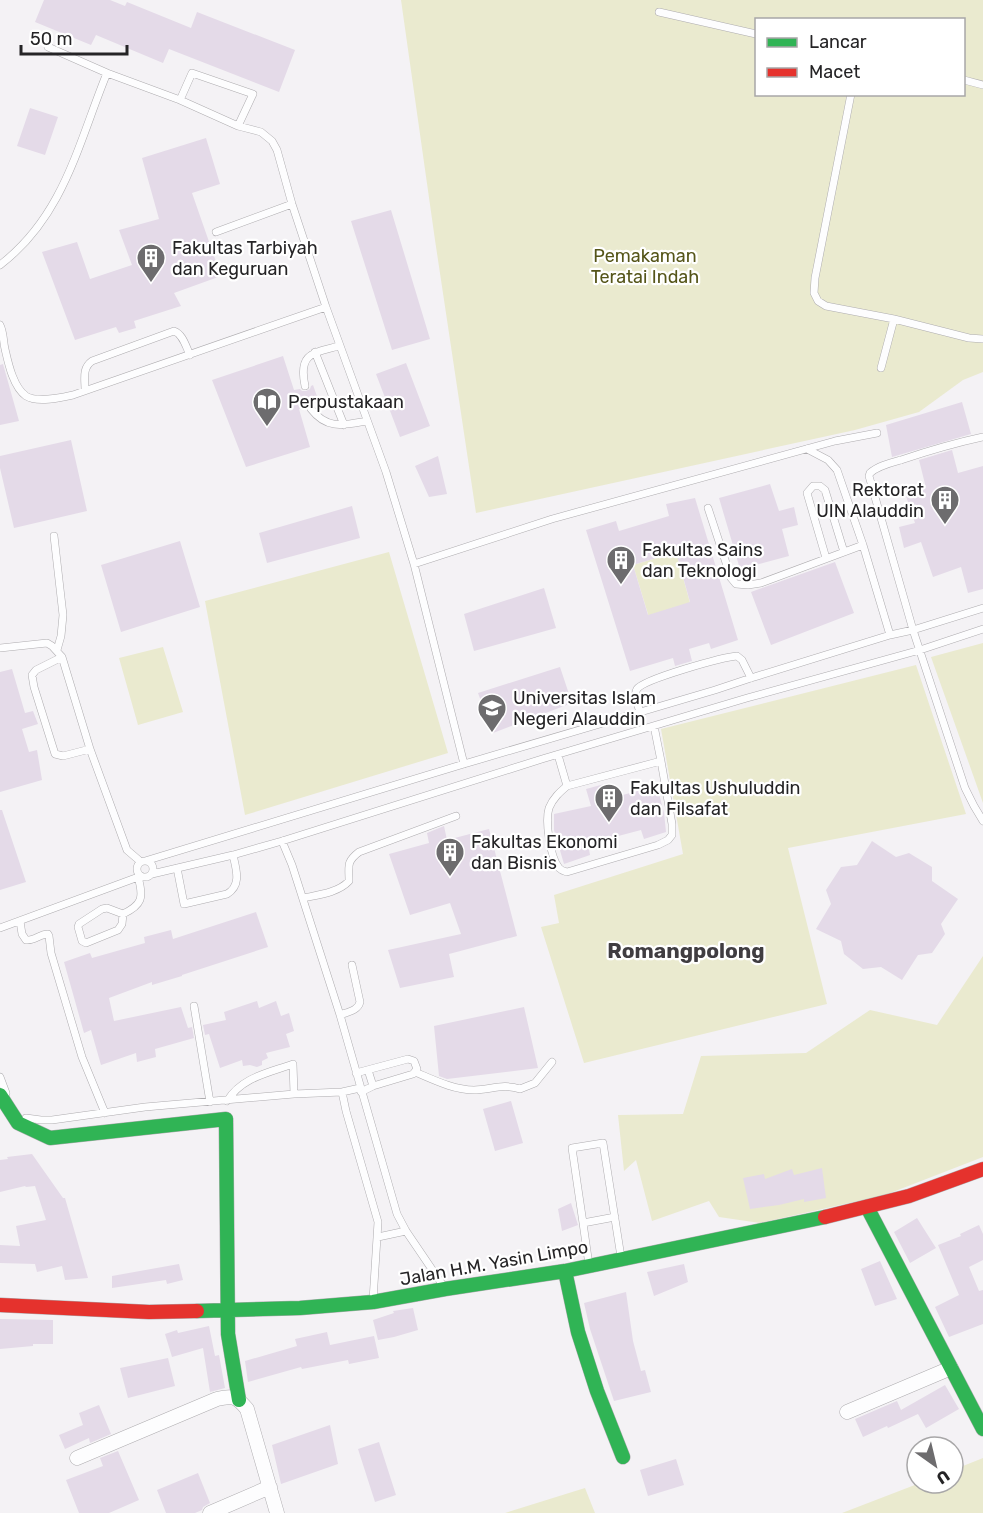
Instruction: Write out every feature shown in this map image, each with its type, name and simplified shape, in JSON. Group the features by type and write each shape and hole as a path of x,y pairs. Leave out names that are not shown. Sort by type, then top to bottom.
{"main road":[{"path":"0,1095 18,1123 50,1138 226,1119 228,1334 239,1400"},
{"name":"Jalan H.M. Yasin Limpo","path":"0,1305 149,1312 300,1308 373,1302 565,1271 793,1225 909,1196 983,1169"},
{"path":"867,1208 983,1429"},
{"path":"565,1271 578,1332 597,1391 623,1457"}],"street":[{"path":"846,1412 951,1368"},
{"path":"77,1458 229,1396 239,1400 247,1410 278,1513"},
{"path":"210,1513 270,1487"}],"lane":[{"path":"659,12 755,34"},
{"path":"48,47 238,126 261,132 272,141 278,150 292,204 339,346 386,472 414,564 464,764"},
{"path":"0,265 36,231 52,207 79,149 107,73"},
{"path":"180,100 192,73 253,94 238,126"},
{"path":"965,80 983,85"},
{"path":"851,96 815,278 814,293 818,301 826,306 894,319 969,338 983,339"},
{"path":"216,232 292,204"},
{"path":"0,325 13,378 26,396 58,399 326,307"},
{"path":"881,368 894,319"},
{"path":"86,390 86,367 92,361 174,331 181,335 190,355"},
{"path":"304,386 302,373 307,358 315,352 339,346"},
{"path":"315,352 344,425"},
{"path":"311,409 324,422 344,425 367,421"},
{"path":"414,564 552,519 807,449 877,433"},
{"path":"983,436 938,448 870,472 913,630 965,788 983,821"},
{"path":"807,449 828,460 837,470 890,635"},
{"path":"826,558 807,493 813,486 820,486 825,490 844,552"},
{"path":"708,508 731,578 736,584 761,583 862,545"},
{"path":"54,536 63,615 59,654 90,749 127,850 143,862 149,862 152,866 152,874"},
{"path":"123,914 122,924 118,930 86,943 82,941 78,927 82,921 102,909 107,908 123,914 139,904 141,899 137,869 143,862 983,608"},
{"path":"0,928 139,877 282,841 558,755 920,650 983,629"},
{"path":"0,648 47,644 59,654"},
{"path":"59,654 36,669 32,675 55,754 63,756 90,749"},
{"path":"640,712 635,693 643,684 722,658 737,656 742,660 751,678"},
{"path":"654,726 661,761 672,824 672,835 658,845 567,872 559,868 550,842 547,819 550,806 556,796 567,786 661,761"},
{"path":"558,755 567,786"},
{"path":"303,898 346,885 349,881 348,866 351,858 359,852 456,816"},
{"path":"282,841 292,865 340,1015 397,1214 445,1289"},
{"path":"177,868 184,904 227,894 233,890 237,878 233,855"},
{"path":"20,921 22,934 26,940 45,934 49,936 51,952 82,1057 105,1113"},
{"path":"340,1015 356,1009 360,1002 352,965"},
{"path":"194,1006 210,1102"},
{"path":"356,1073 408,1059 414,1061 416,1072"},
{"path":"0,1077 12,1105 21,1115 25,1118 52,1120 145,1107 360,1090 416,1072 462,1089 511,1086 520,1089 535,1083 552,1062"},
{"path":"227,1101 233,1092 250,1079 293,1064 294,1094"},
{"path":"368,1070 374,1086"},
{"path":"342,1092 378,1222 373,1302"},
{"path":"590,1266 572,1148 603,1143 622,1259"},
{"path":"583,1223 615,1217"},
{"path":"378,1237 406,1231"}],"green space":[{"name":"Pemakaman Teratai Indah","path":"401,0 983,0 983,372 963,380 919,412 855,430 476,513"},
{"path":"389,552 448,753 245,815 205,601"},
{"path":"676,552 692,610 651,624 633,565"},
{"path":"983,643 983,803 931,657"},
{"path":"163,647 183,712 138,725 119,658"},
{"path":"916,665 966,814 788,848 827,1004 584,1063 541,927 559,923 554,895 683,854 661,729"},
{"path":"983,956 983,1157 885,1195 760,1223 719,1217 709,1201 652,1221 636,1160 624,1171 618,1115 683,1114 701,1056 806,1053 870,1010 937,1025"},
{"path":"983,1458 983,1513 842,1513 905,1489 905,1495 965,1495 965,1465"},
{"path":"585,1488 595,1513 505,1513"}],"building":[{"path":"44,0 110,0 125,6 127,2 191,28 197,12 295,50 279,92 169,49 163,63 96,35 91,45 35,22"},
{"path":"30,108 58,117 45,155 17,146"},
{"path":"206,138 220,184 192,193 221,276 174,293 181,306 134,321 136,328 119,333 116,327 75,340 42,252 77,242 90,279 132,265 119,230 159,219 142,158"},
{"path":"391,210 430,339 392,350 351,221"},
{"name":"Perpustakaan","path":"283,356 294,390 306,391 313,385 319,402 299,409 310,447 246,467 212,380"},
{"path":"406,363 430,426 400,437 376,374"},
{"path":"3,364 19,421 0,425 0,365"},
{"path":"962,402 971,434 892,457 886,425"},
{"path":"71,440 87,511 14,528 0,468 0,456"},
{"name":"Rektorat UIN Alauddin","path":"952,450 958,473 983,466 983,589 968,593 961,567 933,577 921,542 904,548 899,527 915,523 904,490 925,484 919,460"},
{"path":"438,456 447,494 429,497 415,466"},
{"path":"770,484 779,511 794,507 798,525 782,529 789,556 740,569 719,498"},
{"name":"Fakultas Sains dan Teknologi","path":"695,498 738,640 711,649 709,643 689,649 692,661 675,666 673,658 630,671 586,530 616,521 619,531 669,516 666,504","holes":["676,552 690,602 648,615 633,565"]},
{"path":"352,506 360,538 267,563 259,533"},
{"path":"180,541 200,607 121,632 101,565"},
{"path":"835,562 854,613 771,645 751,592"},
{"path":"544,588 556,628 474,651 464,614"},
{"path":"560,667 572,703 493,733 478,693"},
{"path":"12,669 25,713 33,711 38,724 22,729 29,752 37,750 42,780 0,792 0,672"},
{"name":"Fakultas Ushuluddin dan Filsafat","path":"608,783 611,798 657,786 666,832 644,839 641,830 588,844 590,855 564,864 554,830 554,814 591,806 586,789"},
{"path":"0,810 2,810 26,882 0,890"},
{"name":"Fakultas Ekonomi dan Bisnis","path":"444,826 447,840 489,829 517,936 449,954 454,977 400,988 388,950 461,934 450,903 410,915 389,854 429,843 427,833"},
{"path":"872,841 896,857 909,853 932,867 932,881 958,899 941,924 945,934 932,953 918,955 902,980 881,967 863,969 844,954 841,941 816,929 831,904 826,890 841,867 857,865"},
{"path":"256,912 268,947 152,985 152,982 109,998 114,1021 181,1007 188,1028 192,1027 194,1038 155,1049 156,1057 137,1062 136,1053 101,1065 91,1030 84,1033 64,962 90,953 92,958 145,943 144,937 171,930 173,939"},
{"path":"257,1001 259,1008 276,1001 281,1016 289,1013 294,1031 286,1034 290,1047 266,1053 268,1058 257,1067 243,1066 242,1060 220,1068 209,1034 205,1035 203,1025 226,1020 224,1012"},
{"path":"524,1007 538,1068 447,1079 439,1076 434,1026"},
{"path":"511,1101 523,1143 495,1151 483,1109"},
{"path":"32,1154 65,1198 88,1278 65,1280 62,1266 37,1272 35,1264 0,1263 0,1245 20,1246 16,1226 46,1220 35,1186 0,1192 0,1160"},
{"path":"822,1168 826,1198 804,1202 804,1199 750,1209 743,1178 764,1174 765,1179 792,1169 794,1175"},
{"path":"571,1203 578,1225 562,1231 558,1209"},
{"path":"917,1218 936,1248 910,1263 894,1232"},
{"path":"979,1225 983,1234 983,1260 969,1267 979,1291 983,1290 983,1324 949,1337 935,1307 959,1295 938,1245 961,1236 960,1234"},
{"path":"880,1261 897,1299 875,1306 861,1269"},
{"path":"179,1264 183,1280 167,1284 166,1280 112,1288 112,1276"},
{"path":"684,1264 688,1282 654,1296 647,1272"},
{"path":"626,1292 633,1341 641,1371 645,1370 651,1392 614,1401 590,1329 584,1303"},
{"path":"413,1308 418,1330 378,1340 373,1320 394,1313 393,1311"},
{"path":"0,1319 53,1320 53,1344 33,1344 33,1346 0,1349"},
{"path":"209,1326 215,1356 219,1355 225,1388 210,1392 203,1348 172,1357 165,1334"},
{"path":"327,1332 330,1345 374,1336 379,1358 349,1364 348,1360 302,1369 301,1367 248,1382 245,1361 297,1346 295,1339"},
{"path":"168,1358 175,1386 128,1398 120,1368"},
{"path":"945,1385 959,1409 926,1428 918,1414 863,1437 855,1419 897,1401 901,1410"},
{"path":"99,1405 111,1434 90,1443 89,1438 65,1449 59,1435 83,1425 79,1413"},
{"path":"330,1425 338,1464 281,1484 272,1445"},
{"path":"379,1442 396,1495 375,1502 358,1449"},
{"path":"118,1451 139,1500 109,1513 79,1513 66,1480 103,1466 100,1458"},
{"path":"676,1459 684,1485 648,1496 640,1470"},
{"path":"198,1473 210,1503 195,1513 166,1513 157,1490"}],"traffic: fast":[{"path":"0,1095 18,1123 50,1138 226,1119 228,1334 239,1400"},
{"path":"867,1207 983,1429"},
{"path":"197,1311 300,1308 373,1302 565,1271 825,1217"},
{"path":"565,1271 578,1332 597,1391 623,1457"}],"traffic: jam":[{"path":"825,1217 909,1196 983,1169"},
{"path":"0,1305 149,1312 197,1311"}],"place":[{"name":"Fakultas Tarbiyah dan Keguruan","path":"151,284"},
{"name":"Perpustakaan","path":"267,428"},
{"name":"Rektorat UIN Alauddin","path":"945,526"},
{"name":"Fakultas Sains dan Teknologi","path":"621,586"},
{"name":"Universitas Islam Negeri Alauddin","path":"492,734"},
{"name":"Fakultas Ushuluddin dan Filsafat","path":"609,824"},
{"name":"Fakultas Ekonomi dan Bisnis","path":"450,878"}],"district":[{"name":"Romangpolong","path":"686,951"}]}
